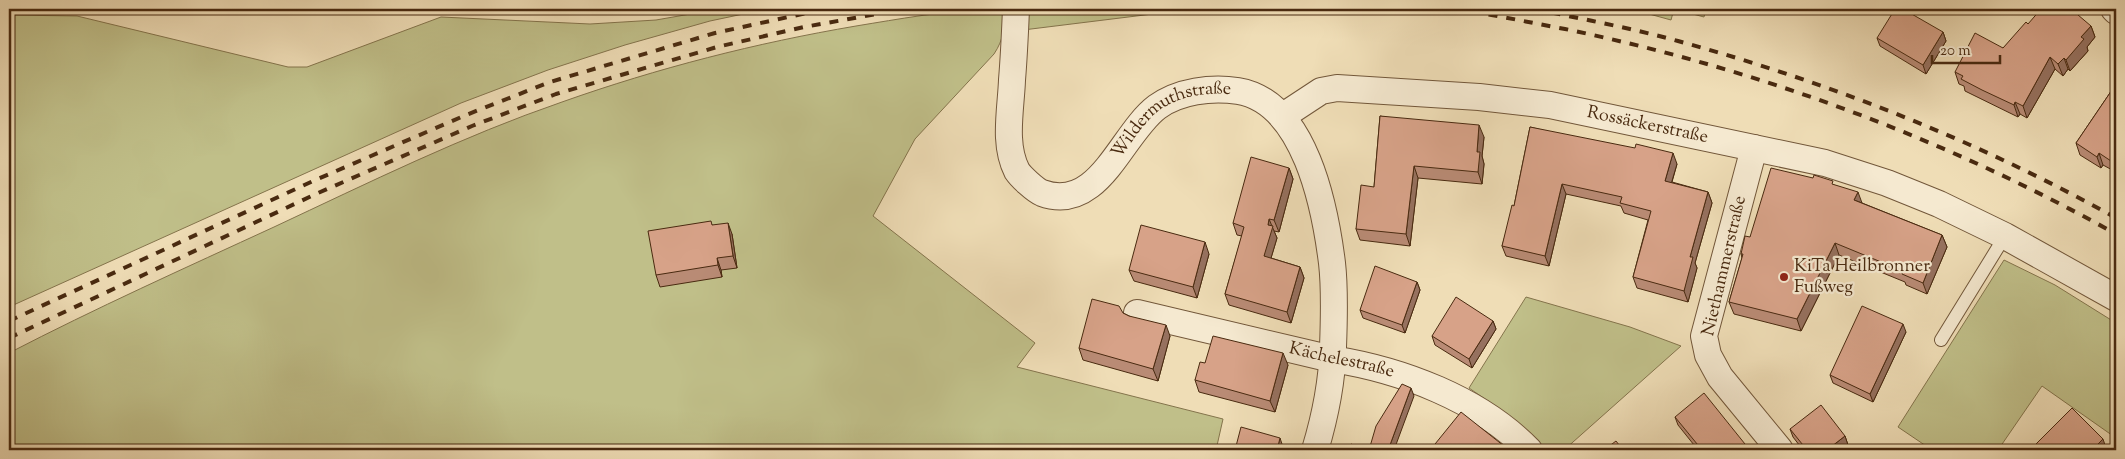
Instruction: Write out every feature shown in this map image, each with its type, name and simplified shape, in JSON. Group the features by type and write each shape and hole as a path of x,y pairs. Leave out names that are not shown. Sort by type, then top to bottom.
{"street":[{"name":"Wildermuthstraße","path":"1016,10 1009,140 1018,172 1041,192 1066,198 1090,187 1141,123 1158,107 1188,92 1208,90 1238,91 1264,100 1283,116 1301,145 1319,193 1332,265 1332,359 1325,414 1315,450"},
{"name":"Rossäckerstraße","path":"1283,116 1321,91 1336,88 1479,97 1550,105 1825,163 1887,183 1939,204 2005,236 2116,298"},
{"name":"Niethammerstraße","path":"1754,148 1704,336 1708,354 1720,377 1780,450"},
{"name":"Kächelestraße","path":"1137,313 1332,359 1363,364 1410,378 1462,402 1513,434 1529,450"}],"lane":[{"path":"1941,340 2005,236"}],"shaded area":[{"path":"719,9 767,9 710,21 625,45 548,70 461,103 9,307 9,15 77,16 288,67 307,67 441,17 590,24 656,20"},
{"path":"1005,9 1003,32 994,54 915,139 873,216 1035,343 1017,367 1223,419 1216,450 964,450 953,448 951,450 9,450 9,353 141,288 416,161 525,115 671,67 781,40 856,26 937,13"},
{"path":"1024,9 1193,9 1023,30"},
{"path":"1631,9 1674,9 1671,20"},
{"path":"1674,9 1706,9 1704,17"},
{"path":"2004,260 2055,285 2116,323 2116,438 2042,386 1998,450 1932,450 1898,427"},
{"path":"1526,297 1630,327 1681,346 1564,450 1546,450 1501,410 1469,388"}],"building":[{"path":"1895,9 1903,9 1943,32 1923,65 1877,38"},
{"path":"2041,9 2071,9 2091,26 2081,37 2084,39 2066,60 2064,58 2058,64 2050,57 2023,106 2015,102 2014,105 1982,90 1961,79 1963,76 1955,72 1975,33 2003,48 2026,22 2028,24"},
{"path":"2116,84 2116,153 2111,161 2099,153 2097,157 2076,143"},
{"path":"1380,116 1479,125 1477,152 1480,152 1478,172 1414,166 1406,234 1356,229 1361,185 1374,187"},
{"path":"1530,127 1635,148 1636,144 1673,153 1665,181 1708,192 1690,257 1693,257 1684,291 1633,277 1651,211 1620,203 1622,197 1562,184 1545,256 1502,246 1512,205 1514,206"},
{"path":"1251,157 1289,168 1274,220 1269,219 1268,225 1273,226 1264,256 1300,267 1287,312 1225,294 1244,227 1233,223"},
{"path":"1771,168 1813,178 1814,175 1833,181 1832,184 1858,192 1854,200 1942,235 1923,283 1902,274 1903,271 1835,243 1797,319 1729,302 1743,254 1741,254 1745,236 1750,237"},
{"path":"711,221 712,225 728,223 733,256 717,258 718,265 656,275 648,231"},
{"path":"1141,225 1205,242 1193,287 1129,270"},
{"path":"1375,266 1417,282 1402,325 1360,310"},
{"path":"1456,297 1493,321 1469,359 1432,336"},
{"path":"1092,299 1119,306 1123,313 1129,316 1166,325 1153,369 1079,348"},
{"path":"1862,306 1903,324 1870,394 1830,375"},
{"path":"1213,336 1283,353 1270,401 1195,380 1200,362 1205,363"},
{"path":"1402,384 1411,388 1390,445 1407,450 1369,450 1376,426"},
{"path":"1704,393 1750,450 1702,450 1675,417"},
{"path":"1821,405 1845,436 1827,450 1807,450 1790,429"},
{"path":"2072,408 2103,439 2092,450 2030,450"},
{"path":"1461,412 1509,450 1431,449"},
{"path":"1241,427 1280,438 1277,450 1235,450"},
{"path":"1616,441 1623,450 1604,450"},
{"path":"1351,444 1369,450 1349,450"},
{"path":"1895,445 1898,450 1886,450"}],"railway":[{"path":"9,321 313,181 466,115 550,82 715,33 825,9"},
{"path":"9,338 318,193 472,126 556,94 717,47 804,27 905,9"},
{"path":"1453,9 1565,29 1637,45 1779,86 1917,137 2051,199 2116,234"},
{"path":"1534,9 1678,41 1847,95 1957,139 2064,190 2116,218"}],"place":[{"name":"KiTa Heilbronner Fußweg","path":"1784,277"}]}
